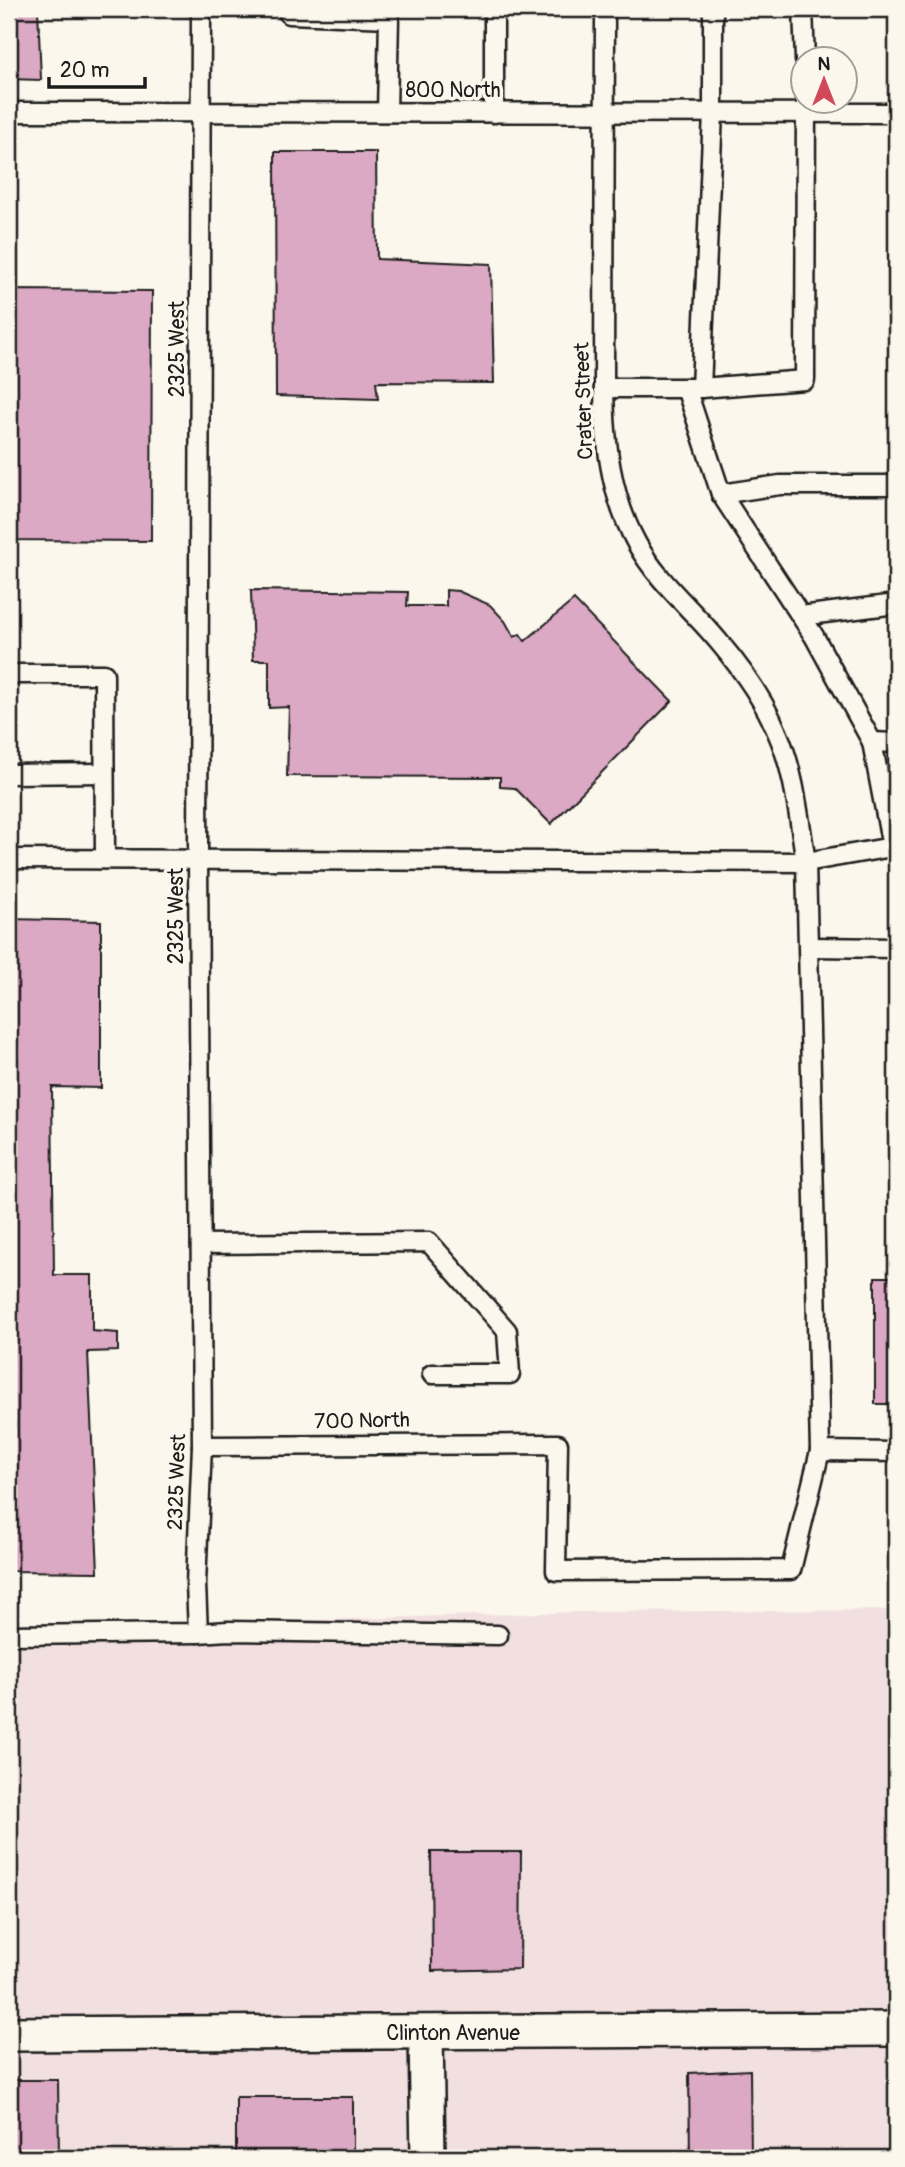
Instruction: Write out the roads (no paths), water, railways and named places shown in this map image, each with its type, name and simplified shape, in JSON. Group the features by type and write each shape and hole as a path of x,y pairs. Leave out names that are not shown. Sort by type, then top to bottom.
{"street":[{"name":"Clinton Avenue","path":"9,2034 426,2034 896,2029"},
{"path":"426,2034 428,2158"}],"lane":[{"name":"2325 West","path":"198,1633 196,1584 202,1446 198,858 201,9"},
{"path":"494,9 494,113"},
{"name":"Crater Street","path":"605,9 605,433 619,505 637,544 660,578 719,642 755,692 778,732 793,786 806,862 820,1451"},
{"path":"9,859 806,862 894,846 872,742 801,616 722,494 694,388 713,113 713,9"},
{"path":"803,9 804,46"},
{"path":"289,14 388,18 387,112"},
{"name":"800 North","path":"9,112 713,113 790,108"},
{"name":"800 North","path":"860,111 896,113"},
{"path":"604,388 694,388 805,380 806,116"},
{"path":"722,494 780,485 896,485"},
{"path":"801,616 896,604"},
{"path":"9,674 104,674 105,858"},
{"path":"872,742 896,743"},
{"path":"9,774 104,773"},
{"path":"809,947 896,948"},
{"path":"201,1244 429,1242 507,1331 510,1374 432,1374"},
{"name":"700 North","path":"202,1446 523,1442 558,1444 556,1571 791,1570 820,1451"},
{"path":"820,1451 896,1452"},
{"path":"9,1635 228,1631 498,1636"}]}
